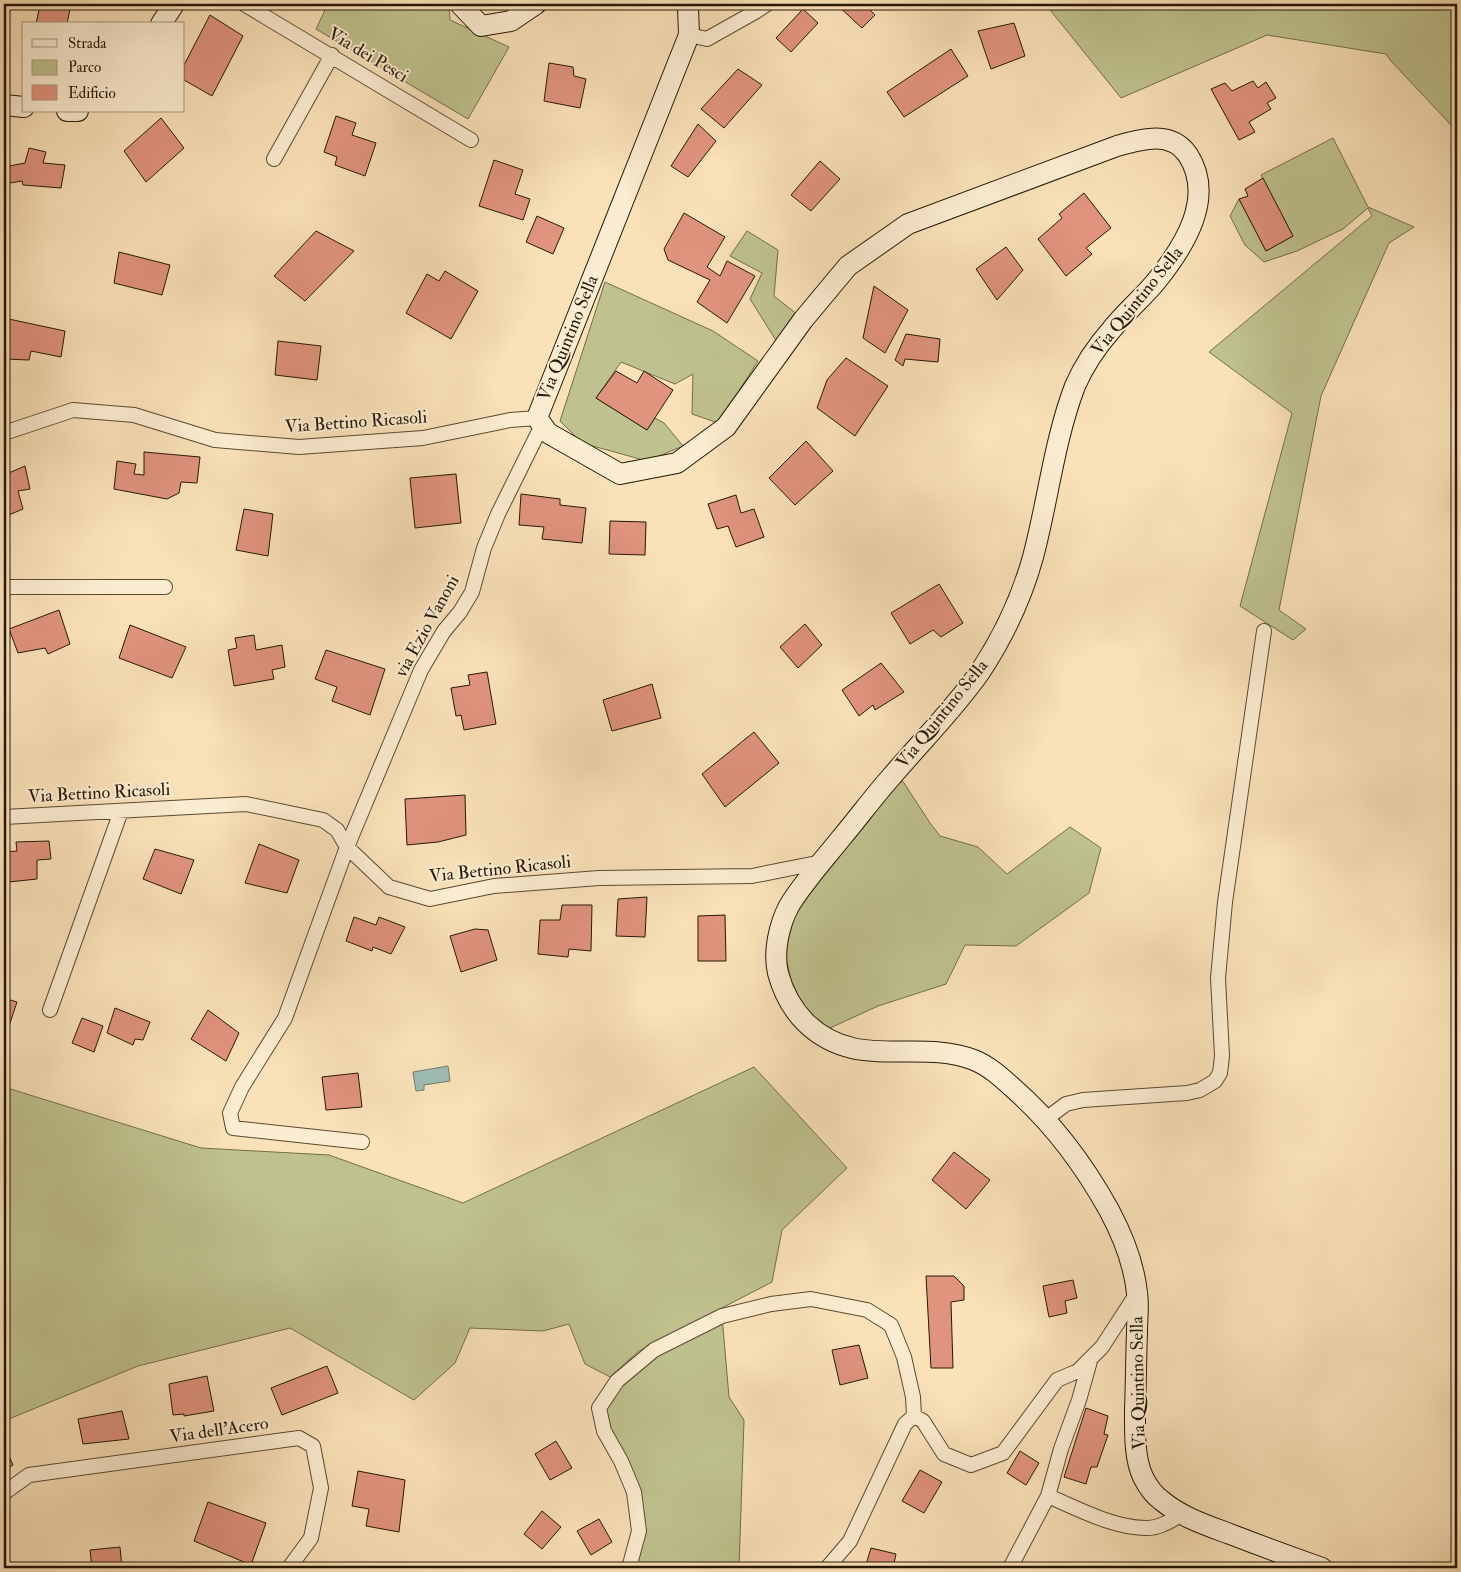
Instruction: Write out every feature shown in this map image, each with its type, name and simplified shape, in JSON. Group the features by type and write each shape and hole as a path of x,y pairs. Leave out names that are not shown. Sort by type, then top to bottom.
{"street":[{"path":"161,22 174,4"},
{"name":"Via dei Pesci","path":"244,4 471,140"},
{"path":"460,4 480,26 510,21 536,4"},
{"name":"Via Quintino Sella","path":"686,4 688,7 689,35 539,421 548,433 620,474 677,463 726,427 802,320 848,266 908,224 1117,146 1141,139 1165,138 1181,146 1197,173 1200,187 1195,212 1186,238 1157,280 1113,327 1081,372 1059,442 1032,558 1017,603 1002,633 980,671 945,716 887,781 788,907 780,931 777,967 780,980 792,1008 820,1035 859,1050 931,1052 974,1060 997,1074 1046,1119 1091,1180 1111,1213 1128,1251 1137,1294 1134,1438 1142,1476 1156,1497 1181,1515 1322,1568"},
{"path":"689,35 708,40 767,4"},
{"path":"274,159 332,55"},
{"path":"4,105 22,107"},
{"name":"Via Bettino Ricasoli","path":"4,433 73,410 134,415 215,440 299,447 423,438 510,420 539,421"},
{"name":"via Ezio Vanoni","path":"362,1142 234,1128 230,1114 242,1087 286,1018 347,847 421,670 444,631 460,612 472,592 484,548 539,421"},
{"path":"4,587 165,586"},
{"path":"1046,1119 1066,1104 1083,1100 1186,1093 1200,1090 1215,1081 1220,1073 1222,1056 1218,978 1225,902 1264,631"},
{"name":"Via Bettino Ricasoli","path":"4,817 246,804 323,820 337,830 347,847 389,887 430,899 494,886 599,878 752,876 822,862"},
{"path":"50,1010 121,811"},
{"name":"Via Quintino Sella","path":"914,1416 924,1421 944,1454 971,1465 1003,1453 1057,1380 1078,1371 1102,1347 1137,1294"},
{"path":"629,1568 638,1531 634,1492 621,1461 604,1431 599,1408 617,1381 654,1350 722,1316 771,1304 811,1300 867,1310 891,1325 904,1357 913,1397 914,1416 905,1424 850,1541 827,1568"},
{"path":"1010,1568 1048,1496 1061,1449 1079,1400 1091,1358"},
{"name":"Via dell'Acero","path":"4,1493 29,1476 299,1438 306,1440 313,1446 321,1488 311,1538 289,1568"},
{"path":"1048,1496 1109,1521 1146,1528 1163,1525 1181,1515"}],"green space":[{"path":"328,4 449,4 450,20 509,47 468,119 316,29"},
{"path":"1047,4 1457,4 1457,123 1451,125 1386,54 1267,35 1121,98"},
{"path":"1333,138 1368,207 1414,227 1389,243 1321,396 1279,610 1306,629 1293,640 1240,606 1292,413 1209,352 1372,216 1368,208 1343,229 1297,251 1264,262 1245,245 1230,216 1239,199 1266,251 1293,236 1261,175"},
{"path":"747,231 778,250 774,296 798,315 777,342 750,299 762,273 730,256"},
{"path":"605,282 713,331 758,361 718,423 692,414 693,374 675,384 621,362 596,398 647,430 655,418 664,423 683,446 647,461 582,443 560,421"},
{"path":"900,779 940,836 978,847 1007,874 1070,827 1101,848 1089,893 1016,946 965,945 946,984 878,1006 828,1029 804,1008 792,986 785,952 796,910 869,815"},
{"path":"754,1067 847,1168 782,1230 772,1282 639,1351 610,1377 585,1364 569,1324 543,1331 470,1328 455,1363 414,1400 290,1328 138,1366 4,1421 4,1087 201,1148 329,1155 463,1203"},
{"path":"722,1316 729,1397 744,1420 739,1568 629,1568 639,1531 634,1492 599,1408 654,1350"}],"water":[{"path":"448,1066 450,1081 424,1085 424,1090 416,1091 413,1072"}],"building":[{"path":"30,4 71,4 67,22 36,22 40,5"},
{"path":"836,4 876,4 870,10 875,15 862,28"},
{"path":"803,9 818,23 791,52 776,38"},
{"path":"210,15 243,36 212,96 185,81 185,63"},
{"path":"1014,23 1025,56 991,69 978,31"},
{"path":"951,49 968,76 904,117 887,92"},
{"path":"549,63 573,67 574,76 586,79 580,108 544,101"},
{"path":"738,69 762,85 724,128 701,109"},
{"path":"1253,81 1258,88 1266,82 1276,98 1267,103 1271,109 1249,122 1255,132 1239,140 1211,89 1225,83 1232,91"},
{"path":"336,116 356,123 352,135 376,143 365,176 335,165 337,157 324,152"},
{"path":"161,118 184,148 146,182 124,151"},
{"path":"698,124 716,141 688,177 671,166"},
{"path":"29,148 46,152 43,163 65,165 61,188 23,185 22,181 4,184 4,167 25,163"},
{"path":"494,160 523,170 515,194 530,199 523,220 479,206"},
{"path":"820,161 840,179 811,211 791,195"},
{"path":"1263,178 1293,236 1266,251 1239,199 1248,196 1245,189"},
{"path":"1084,193 1111,228 1086,248 1092,254 1066,276 1038,239 1062,218 1059,214"},
{"path":"684,213 725,237 707,267 720,276 727,261 755,276 727,323 697,302 710,280 668,260 664,249"},
{"path":"537,216 564,228 553,254 526,242"},
{"path":"316,231 354,251 305,301 274,276"},
{"path":"1006,247 1023,270 997,300 976,269"},
{"path":"119,252 170,265 162,295 114,283"},
{"path":"445,271 478,291 451,339 406,313 427,274 439,281"},
{"path":"874,286 908,310 885,353 863,338"},
{"path":"4,318 65,331 61,357 31,351 29,360 4,359"},
{"path":"906,334 940,339 938,362 905,359 903,366 895,360"},
{"path":"278,341 321,346 317,380 275,375"},
{"path":"846,358 888,386 855,436 817,408 827,380"},
{"path":"616,371 637,383 644,371 673,390 647,430 596,398"},
{"path":"806,441 833,471 795,505 769,478"},
{"path":"144,452 200,457 197,483 181,482 179,493 167,499 114,489 117,461 136,464 134,474 144,475"},
{"path":"25,466 30,489 18,491 23,509 4,517 4,475"},
{"path":"456,474 461,523 415,528 410,478"},
{"path":"521,494 560,499 560,505 586,508 582,543 542,539 544,527 519,525"},
{"path":"736,495 741,513 754,509 764,537 736,547 728,526 717,529 708,504"},
{"path":"244,509 273,514 268,556 236,550"},
{"path":"610,521 646,522 645,555 609,554"},
{"path":"939,584 963,623 941,637 933,630 910,644 891,613"},
{"path":"59,610 70,644 48,654 45,648 18,653 9,629"},
{"path":"805,624 822,645 798,668 780,647"},
{"path":"130,625 186,647 172,678 119,658"},
{"path":"254,635 256,650 282,645 285,667 272,670 274,679 234,686 228,650 237,648 235,638"},
{"path":"326,650 385,669 370,715 332,701 337,687 315,679"},
{"path":"881,663 904,692 875,710 873,705 859,716 842,690"},
{"path":"487,672 496,724 464,730 461,715 456,716 451,688 470,685 468,675"},
{"path":"652,684 661,718 612,731 603,700"},
{"path":"754,732 779,763 725,807 702,774"},
{"path":"465,795 466,835 438,842 407,845 405,799"},
{"path":"49,841 51,859 37,860 37,879 9,882 5,852 17,851 16,842"},
{"path":"259,844 299,860 287,893 245,883"},
{"path":"155,849 194,860 181,894 143,879"},
{"path":"647,897 645,937 616,936 618,899"},
{"path":"562,905 592,905 591,951 569,949 568,957 538,954 540,920 560,920"},
{"path":"725,915 726,961 698,961 698,916"},
{"path":"354,917 376,925 379,917 405,927 391,954 373,947 372,951 346,941"},
{"path":"475,929 488,930 497,960 461,972 450,936"},
{"path":"4,998 17,1002 5,1038 4,1038"},
{"path":"115,1008 150,1022 143,1040 135,1039 133,1045 107,1033"},
{"path":"208,1010 239,1033 226,1061 191,1039"},
{"path":"82,1018 103,1026 94,1052 72,1043"},
{"path":"358,1073 362,1107 326,1110 322,1077"},
{"path":"954,1152 990,1180 966,1209 932,1180"},
{"path":"926,1276 954,1276 964,1286 964,1300 951,1302 953,1368 931,1368"},
{"path":"1073,1280 1077,1298 1065,1301 1067,1313 1049,1317 1043,1286"},
{"path":"859,1345 868,1378 840,1385 832,1350"},
{"path":"327,1366 338,1393 282,1415 271,1388"},
{"path":"207,1376 214,1411 184,1416 184,1414 173,1415 169,1384"},
{"path":"1086,1408 1108,1416 1104,1434 1108,1435 1097,1467 1091,1467 1086,1484 1064,1477"},
{"path":"122,1411 129,1439 83,1444 78,1419"},
{"path":"556,1441 572,1468 550,1480 535,1454"},
{"path":"4,1445 13,1465 4,1470"},
{"path":"1020,1451 1039,1463 1026,1485 1007,1473"},
{"path":"920,1470 942,1482 924,1513 902,1501"},
{"path":"358,1471 405,1480 399,1532 366,1526 369,1509 352,1506"},
{"path":"208,1502 266,1523 251,1565 194,1541"},
{"path":"542,1511 561,1527 542,1549 524,1534"},
{"path":"599,1519 612,1542 591,1555 577,1531"},
{"path":"120,1547 122,1568 92,1568 90,1550"},
{"path":"871,1548 896,1554 893,1568 865,1568"}]}
